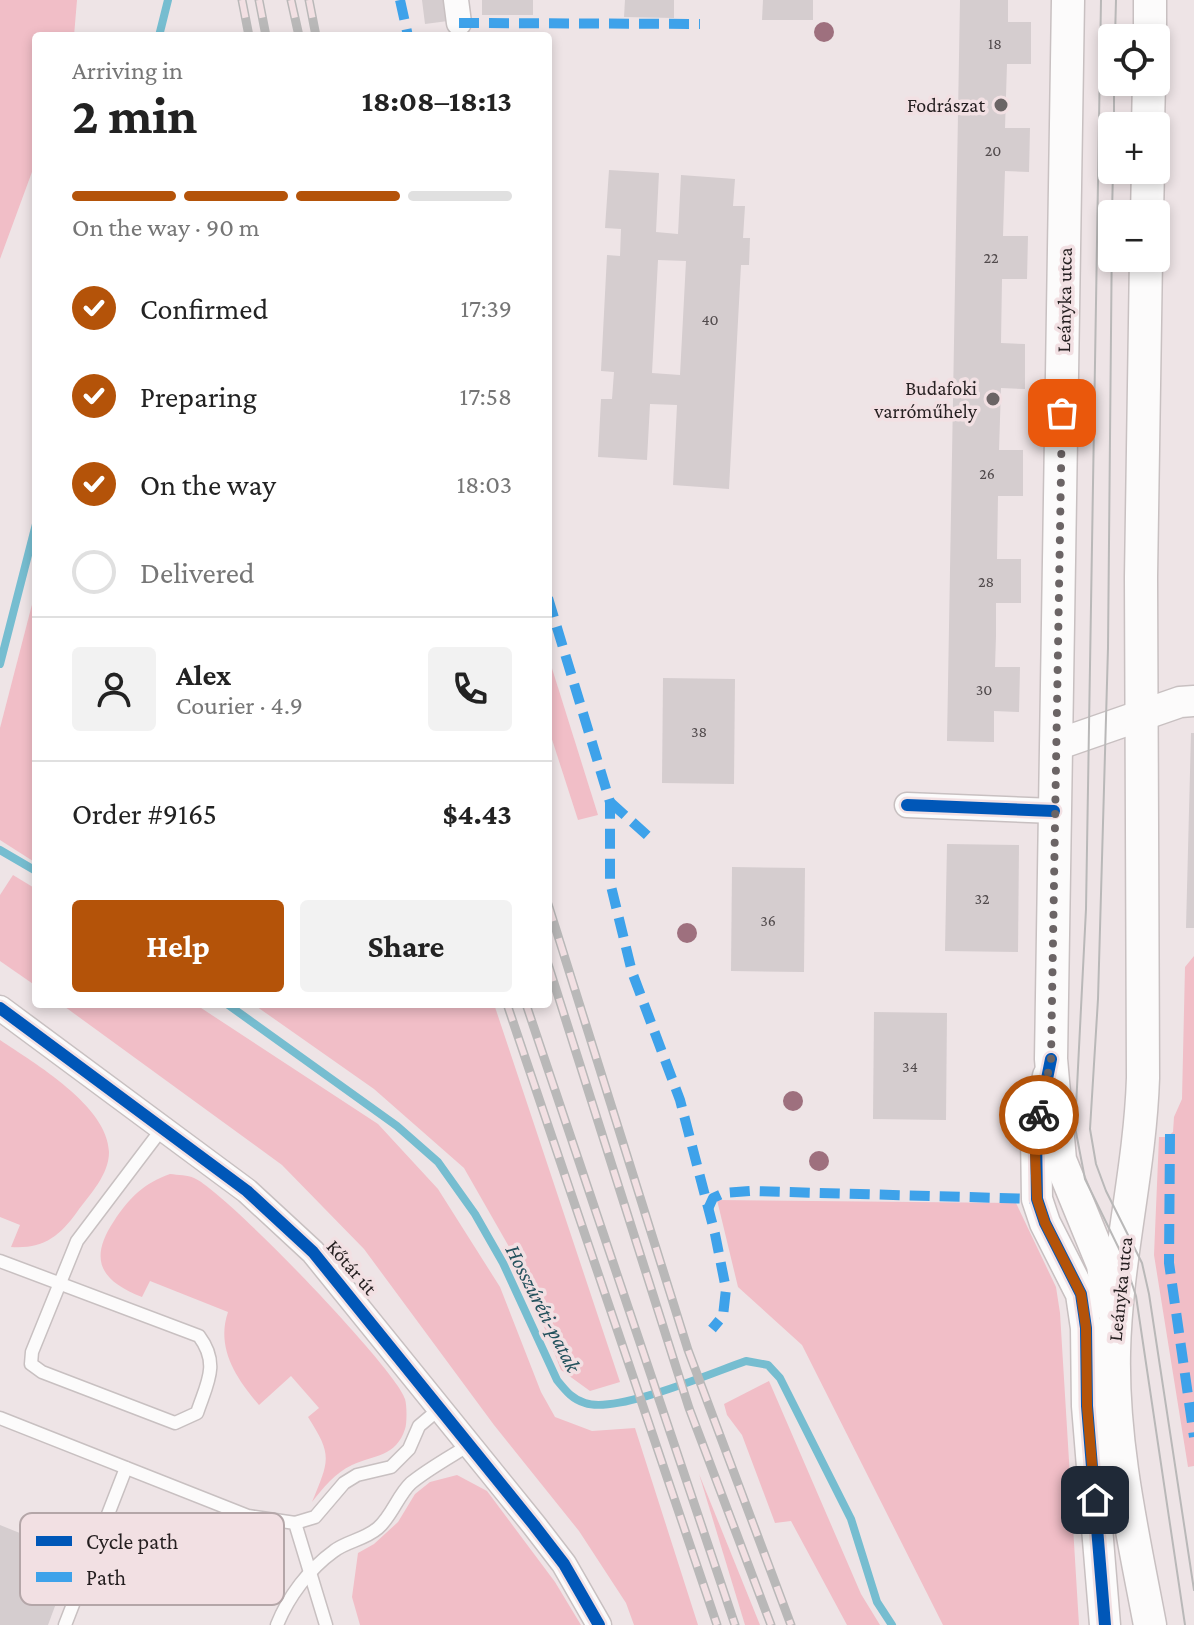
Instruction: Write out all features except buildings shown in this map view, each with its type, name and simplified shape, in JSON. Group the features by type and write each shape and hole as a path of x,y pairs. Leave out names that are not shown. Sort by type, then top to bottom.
{"main road":[{"name":"Leányka utca","path":"1068,0 1051,1059 1060,1160 1103,1265 1114,1351"},
{"path":"1150,0 1150,24"},
{"name":"Leányka utca","path":"1114,1351 1142,1135 1141,714 1146,272"},
{"path":"1114,1351 1114,1407 1124,1491 1150,1625"}],"street":[{"path":"1056,745 1141,714 1194,701"},
{"path":"907,805 1054,811"},
{"name":"Kőtár út","path":"0,1008 164,1126 247,1191 313,1252 564,1564 599,1625"},
{"path":"1051,1059 1036,1133 1037,1199 1045,1223 1081,1294 1086,1328 1087,1406 1105,1625"}],"lane":[{"path":"0,1261 59,1282 199,1336 210,1351 211,1373 197,1413 175,1423 42,1372 31,1364 32,1352 59,1282 77,1241 164,1126"},
{"path":"284,1521 295,1523 315,1517 344,1483 357,1475 391,1467 409,1449 419,1426 438,1410"},
{"path":"1,1423 240,1513"},
{"path":"277,1625 283,1610 311,1571 336,1549 359,1541 378,1527 397,1507 409,1485 469,1445"},
{"path":"109,1513 126,1468"},
{"path":"295,1523 326,1625"},
{"path":"65,1625 73,1605"}],"shaded area":[{"path":"0,0 77,0 74,32 32,32 32,172 0,259"},
{"path":"32,604 32,860 0,840 0,728"},
{"path":"552,668 598,815 578,820 552,739"},
{"path":"13,875 32,887 32,983 0,961 0,895"},
{"path":"1194,956 1194,1466 1188,1467 1154,1255 1159,1137 1167,1137 1173,1132 1174,1117 1182,1099 1185,967"},
{"path":"66,1008 201,1008 378,1124 438,1189 500,1287 541,1392 555,1417 592,1431 635,1428 698,1625 634,1625 626,1603 579,1531 494,1425 364,1249 282,1165"},
{"path":"259,1008 495,1008 620,1382 590,1391 561,1370 520,1266 464,1168 374,1089"},
{"path":"0,1040 49,1073 83,1102 105,1135 109,1152 106,1169 70,1221 57,1235 32,1246 11,1247 20,1225 0,1217"},
{"path":"170,1174 194,1178 211,1190 272,1246 343,1319 395,1382 405,1399 406,1426 396,1445 383,1454 340,1472 312,1502 326,1458 322,1441 308,1417 319,1408 291,1376 259,1405 242,1384 226,1349 224,1337 228,1312 150,1281 142,1297 117,1284 103,1268 102,1247 120,1213 131,1198 145,1187"},
{"path":"717,1200 1016,1203 1056,1287 1060,1313 1079,1625 943,1625 802,1345 738,1287"},
{"path":"769,1381 861,1594 880,1625 847,1625 791,1521 775,1523 742,1435 727,1415 724,1404"},
{"path":"699,1474 760,1625 745,1625"},
{"path":"457,1475 487,1491 555,1582 581,1625 360,1625 352,1597 358,1553 374,1544 398,1522 415,1494 430,1482"}],"waterway":[{"name":"Hosszúréti-patak","path":"160,32 168,0"},
{"name":"Hosszúréti-patak","path":"0,664 32,540"},
{"name":"Hosszúréti-patak","path":"0,850 32,869"},
{"name":"Hosszúréti-patak","path":"233,1008 397,1126 438,1162 475,1214 503,1263 557,1380 573,1397 600,1405 619,1403 664,1391 746,1361 768,1365 780,1378 851,1519 877,1602 892,1625"}],"tram line":[{"path":"1101,0 1086,909 1075,1127 1085,1179 1124,1259 1136,1296 1185,1625"},
{"path":"1115,24 1116,0"},
{"path":"1114,96 1114,112"},
{"path":"1112,200 1113,184"},
{"path":"1112,272 1108,648 1098,999 1090,1129 1096,1164 1142,1263 1149,1294 1194,1590"}],"railway":[{"path":"242,0 248,32"},
{"path":"259,0 265,32"},
{"path":"291,0 298,32"},
{"path":"309,0 315,32"},
{"path":"552,917 688,1350 791,1625"},
{"path":"552,977 689,1408 771,1625"},
{"path":"508,1008 717,1625"},
{"path":"527,1008 735,1625"}],"marked path":[{"path":"400,0 407,32"},
{"path":"459,23 700,24"},
{"path":"552,611 610,802 610,882 632,972 680,1100 715,1234 726,1289 723,1316 712,1329"},
{"path":"610,802 649,837"},
{"path":"1170,1134 1169,1263 1194,1437"},
{"path":"708,1209 713,1198 724,1193 751,1191 1037,1199"}],"cycle path":[{"path":"907,805 1054,811"},
{"path":"0,1008 247,1191 313,1252 564,1564 599,1625"},
{"path":"1051,1059 1036,1133 1037,1199 1045,1223 1081,1294 1086,1328 1087,1406 1105,1625"}],"way so far":[{"path":"1039,1115 1051,1059 1062,413"}],"place":[{"name":"Fodrászat","path":"1001,105"},
{"name":"Budafoki varróműhely","path":"993,399"}],"route":[{"path":"1039,1115 1034,1171 1037,1199 1045,1223 1081,1294 1086,1328 1087,1406 1095,1500"}]}
